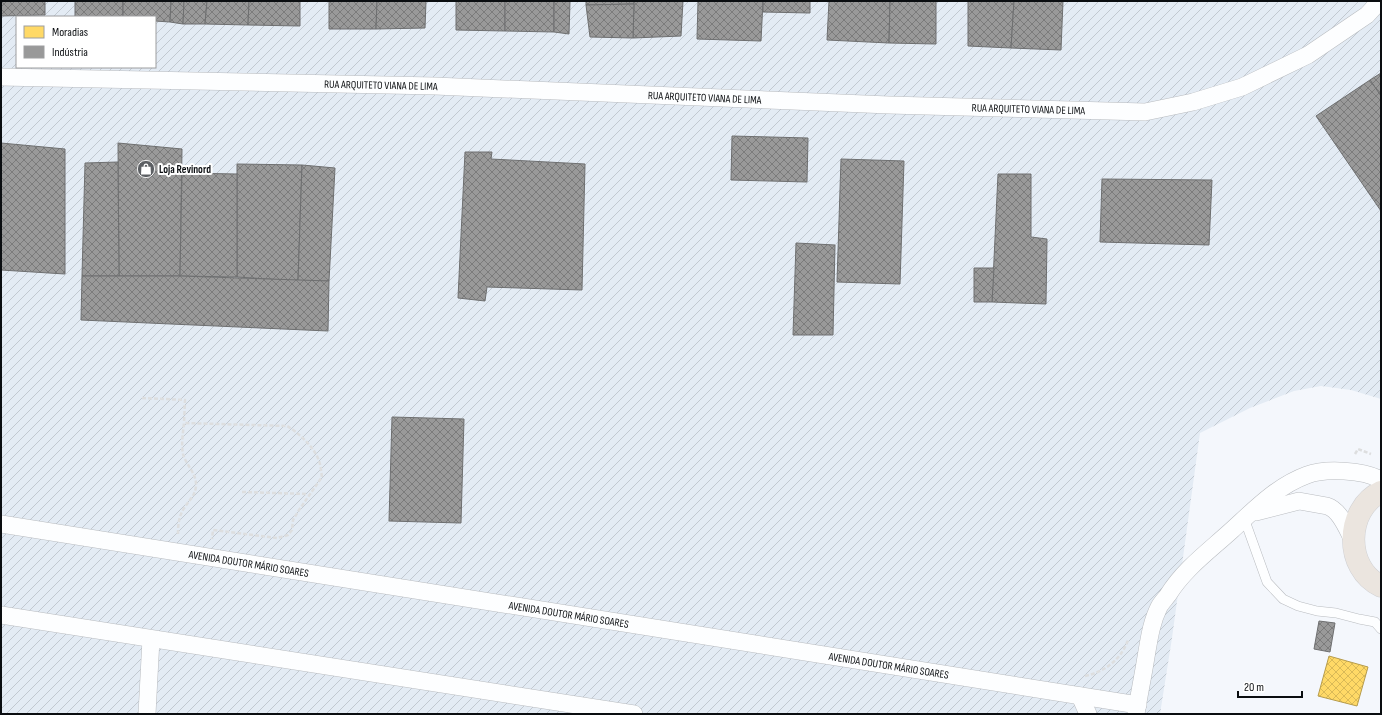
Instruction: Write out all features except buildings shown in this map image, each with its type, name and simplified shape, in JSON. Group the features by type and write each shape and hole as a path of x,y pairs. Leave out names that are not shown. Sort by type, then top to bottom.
{"main road":[{"path":"1381,492 1376,494 1363,507 1355,523 1353,540 1356,558 1365,573 1381,586"}],"street":[{"name":"RUA ARQUITETO VIANA DE LIMA","path":"1,76 435,86 889,105 1145,112 1192,102 1242,87 1308,55 1367,15 1380,1"},
{"path":"1137,710 1151,629 1159,607 1173,586 1202,556 1246,516 1287,484 1308,474 1319,471 1345,471 1374,476 1381,480"},
{"path":"1246,516 1299,501 1322,504 1331,507 1339,515 1353,540"},
{"name":"AVENIDA DOUTOR MÁRIO SOARES","path":"1,524 1080,696 1137,710"},
{"path":"1,615 634,714"},
{"path":"147,714 151,639"},
{"path":"1080,696 1088,714"}],"lane":[{"path":"1246,516 1267,582 1283,599 1298,606 1317,611 1336,613 1375,622 1381,629"}],"path":[{"path":"142,398 186,400 183,454 186,462 193,472 196,484 193,498 184,508 179,521 178,534 185,535"},
{"path":"184,423 287,426 297,432 319,460 322,477 309,494 293,520 292,530 288,535 278,538 213,530 212,540 205,538"},
{"path":"242,492 309,494"},
{"path":"1084,676 1097,674 1109,666 1121,654 1129,637"}],"shaded area":[{"path":"1,1 1381,1 1381,399 1351,390 1321,386 1294,391 1250,408 1200,433 1160,714 1,714"}],"place":[{"name":"Loja Revinord","path":"146,169"}]}
